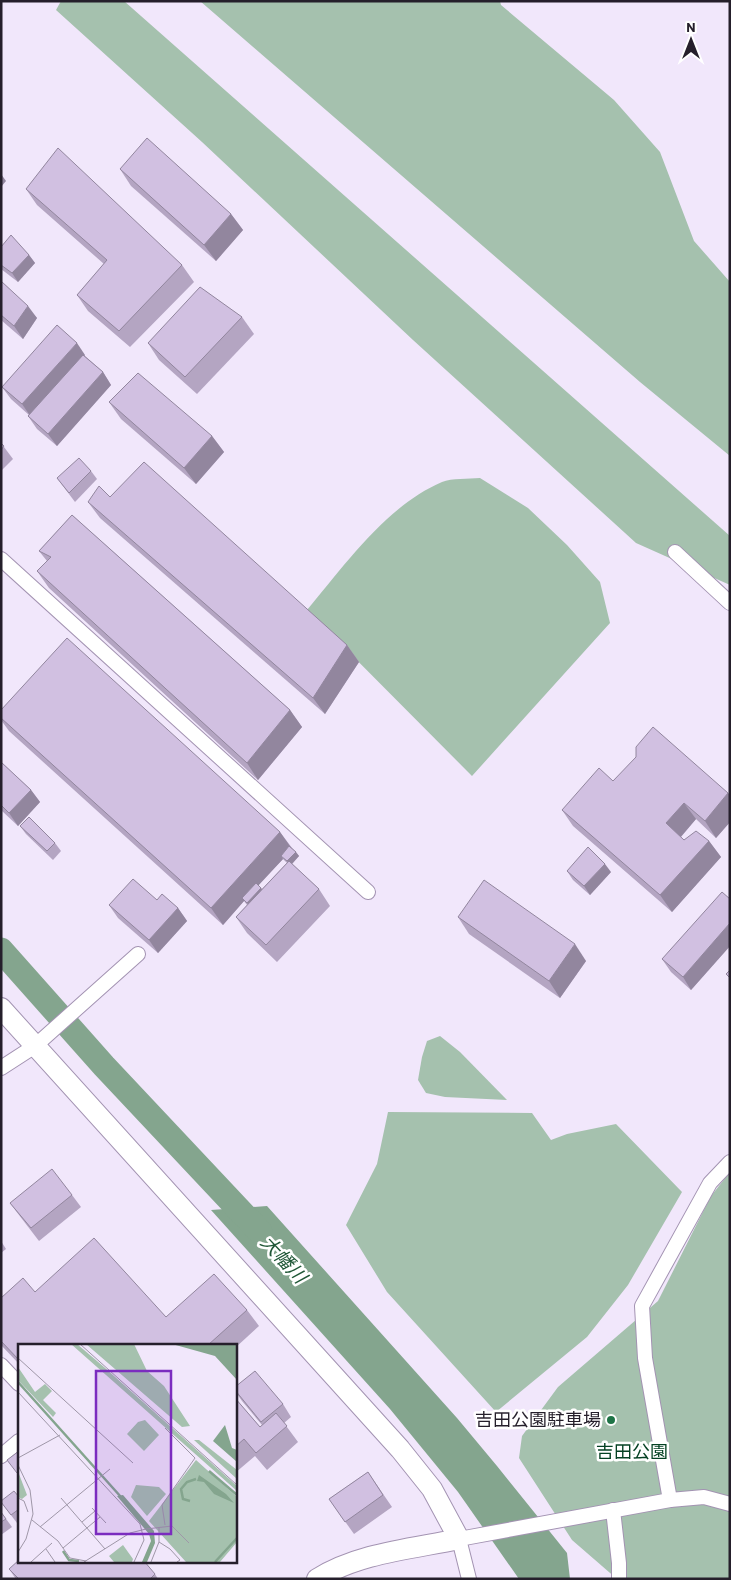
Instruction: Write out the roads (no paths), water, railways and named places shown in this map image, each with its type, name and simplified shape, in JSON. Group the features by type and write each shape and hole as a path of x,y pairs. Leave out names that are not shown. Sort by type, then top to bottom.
{"street":[{"path":"675,552 730,603"},
{"path":"1,559 368,892"},
{"path":"1,1068 42,1040 138,954"},
{"path":"1,1008 42,1040 400,1449 432,1489 459,1539 469,1579"},
{"path":"670,1500 645,1358 642,1306 710,1183 730,1162"},
{"path":"1,1365 18,1383"},
{"path":"1,1456 18,1442"},
{"path":"317,1579 333,1569 358,1559 490,1532 670,1500 704,1496 730,1504"},
{"path":"613,1510 619,1579"}],"water":[{"path":"267,1206 457,1418 497,1466 567,1553 570,1579 519,1579 458,1492 390,1409 211,1210"}],"waterway":[{"name":"大幡川","path":"1,950 104,1066 260,1232"}],"place":[{"name":"吉田公園駐車場","path":"611,1420"}],"park label":[{"name":"吉田公園","path":"632,1452"}]}
